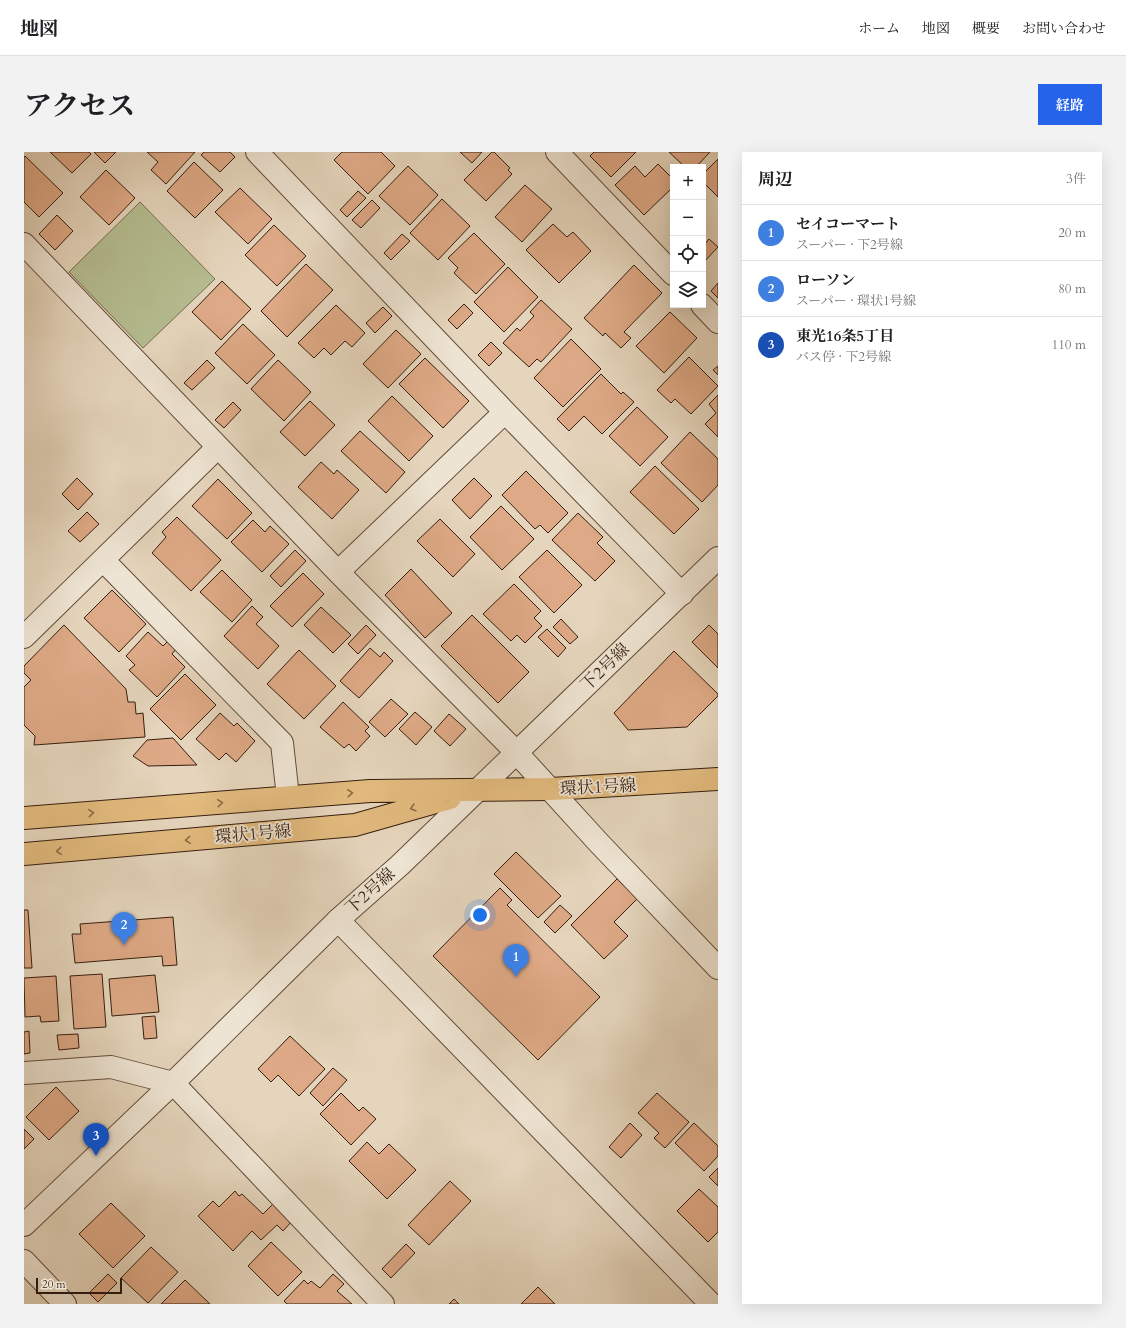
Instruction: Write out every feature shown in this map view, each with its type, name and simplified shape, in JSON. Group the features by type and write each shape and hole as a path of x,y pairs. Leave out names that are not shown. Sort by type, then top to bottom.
{"main road":[{"name":"環状1号線","path":"24,818 370,791 551,789 718,779"},
{"name":"環状1号線","path":"24,854 355,825 478,790"}],"street":[{"path":"257,152 505,412 682,594"},
{"path":"557,152 671,272"},
{"path":"24,244 338,572 516,752 598,842 718,968"},
{"path":"705,308 718,322"},
{"path":"338,572 505,412"},
{"path":"28,625 103,560 218,447"},
{"name":"下2号線","path":"24,1225 173,1083 338,920 400,865 718,558"},
{"path":"103,560 282,744 288,797"},
{"path":"338,920 711,1304"},
{"path":"24,1073 111,1067 173,1083 383,1304"},
{"path":"24,1261 64,1304"}],"green space":[{"path":"140,202 215,279 143,348 69,272"}],"building":[{"path":"50,152 89,152 91,154 72,173"},
{"path":"94,152 116,152 105,163"},
{"path":"147,152 195,152 166,184 151,170 158,162"},
{"path":"204,152 230,152 235,157 220,172 201,155"},
{"path":"342,152 381,152 395,166 368,194 334,160"},
{"path":"460,152 482,152 472,163"},
{"path":"492,152 494,152 510,168 508,170 512,174 486,201 464,180"},
{"path":"594,152 636,152 611,177 590,156"},
{"path":"669,152 710,152 699,164 682,164"},
{"path":"25,156 63,193 39,217 24,202"},
{"path":"718,159 718,197 706,185 706,171"},
{"path":"194,162 223,190 195,218 167,191"},
{"path":"658,164 670,176 670,190 644,215 615,185 635,166 645,177"},
{"path":"408,166 438,195 410,225 379,196"},
{"path":"106,170 135,198 109,225 80,197"},
{"path":"525,185 552,209 522,242 495,217"},
{"path":"240,188 272,219 248,244 215,212"},
{"path":"358,191 366,198 347,217 340,210"},
{"path":"442,199 470,226 438,260 410,233"},
{"path":"372,200 380,208 361,228 352,220"},
{"path":"57,215 73,231 55,250 39,234"},
{"path":"553,224 567,237 573,232 591,251 559,283 526,250"},
{"path":"274,225 306,256 277,286 245,255"},
{"path":"474,233 505,264 476,294 454,273 458,268 448,258"},
{"path":"402,234 410,241 391,260 384,253"},
{"path":"709,239 718,247 706,260 706,242"},
{"path":"306,264 333,290 287,337 261,311"},
{"path":"634,265 662,293 624,332 631,338 621,348 605,333 603,336 584,318"},
{"path":"508,267 538,297 504,332 474,302"},
{"path":"222,281 251,309 221,340 192,312"},
{"path":"718,283 718,298 711,291"},
{"path":"541,300 572,329 541,362 537,359 529,367 503,343 517,328 520,331 534,316 530,312"},
{"path":"464,304 473,313 457,329 448,320"},
{"path":"336,305 365,333 352,347 345,341 331,355 324,348 314,358 298,343"},
{"path":"383,307 392,316 375,333 366,323"},
{"path":"670,312 697,338 664,373 636,346"},
{"path":"243,324 275,355 247,384 215,353"},
{"path":"396,330 421,354 388,388 363,364"},
{"path":"571,339 601,369 563,407 534,378"},
{"path":"491,342 502,353 489,366 478,355"},
{"path":"689,357 718,386 691,414 675,399 671,403 657,390"},
{"path":"425,358 469,401 443,428 399,384"},
{"path":"207,360 215,368 192,390 184,383"},
{"path":"278,360 311,392 284,421 251,389"},
{"path":"718,366 718,375 713,370"},
{"path":"601,374 621,394 623,392 634,402 602,434 584,416 569,431 557,419"},
{"path":"718,395 718,437 705,424 716,413 709,404"},
{"path":"392,396 433,436 409,461 368,421"},
{"path":"310,401 335,425 305,456 280,432"},
{"path":"233,402 241,410 224,428 215,420"},
{"path":"637,407 668,437 640,466 609,436"},
{"path":"360,431 405,472 386,493 341,451"},
{"path":"690,432 718,459 718,485 702,502 661,463"},
{"path":"321,462 334,474 337,470 359,490 332,519 298,487"},
{"path":"655,466 699,509 674,534 630,492"},
{"path":"526,471 568,513 548,533 540,525 535,529 502,495"},
{"path":"77,478 93,494 78,510 62,494"},
{"path":"474,478 492,496 470,519 452,500"},
{"path":"218,479 252,513 227,539 192,506"},
{"path":"501,506 534,539 502,570 470,537"},
{"path":"87,512 99,524 80,542 68,531"},
{"path":"578,513 603,537 597,543 615,561 595,581 552,540"},
{"path":"177,517 221,560 191,591 152,553 166,537 162,532"},
{"path":"440,519 475,554 453,577 417,541"},
{"path":"253,520 265,532 270,526 289,544 262,572 231,542"},
{"path":"295,550 306,561 281,587 270,576"},
{"path":"547,550 582,585 554,613 519,577"},
{"path":"411,569 452,613 425,638 385,595"},
{"path":"222,570 252,600 232,622 200,592"},
{"path":"303,573 324,594 292,627 270,606"},
{"path":"514,584 541,611 534,618 542,626 525,643 517,635 511,641 483,614"},
{"path":"112,590 146,624 119,652 84,618"},
{"path":"252,606 263,617 256,624 279,646 258,669 224,636"},
{"path":"321,607 351,635 333,653 304,625"},
{"path":"472,615 529,672 498,703 441,646"},
{"path":"561,619 578,637 570,644 553,627"},
{"path":"64,625 126,689 128,702 135,702 136,714 143,713 145,737 34,745 35,736 24,725 24,687 31,680 24,673 24,666"},
{"path":"366,625 376,635 358,654 348,644"},
{"path":"709,625 718,634 718,668 692,642"},
{"path":"547,629 566,648 558,657 538,637"},
{"path":"148,632 163,646 168,641 176,649 172,654 185,667 157,697 129,670 135,665 126,656"},
{"path":"370,648 380,657 384,652 393,661 359,698 340,681"},
{"path":"299,650 336,686 304,719 267,684"},
{"path":"674,651 718,694 718,696 687,727 628,730 614,713"},
{"path":"185,674 216,705 181,740 150,709"},
{"path":"391,699 408,714 385,737 369,722"},
{"path":"343,702 369,727 365,731 370,736 356,751 349,744 344,748 320,727"},
{"path":"415,712 432,727 416,745 399,729"},
{"path":"220,713 234,726 237,723 255,741 236,762 226,753 219,760 196,739"},
{"path":"449,714 466,729 450,746 434,731"},
{"path":"173,738 197,765 148,766 133,756 147,740"},
{"path":"516,852 561,896 538,918 494,874"},
{"path":"617,879 637,899 614,922 628,936 604,959 571,925"},
{"path":"500,888 512,900 507,905 600,997 538,1060 433,956"},
{"path":"560,905 572,916 555,933 544,922"},
{"path":"24,910 28,910 32,968 24,968"},
{"path":"173,917 177,965 163,966 162,956 75,963 72,934 81,934 80,924"},
{"path":"102,974 106,1027 74,1029 70,976"},
{"path":"155,975 159,1012 112,1016 109,979"},
{"path":"56,976 59,1021 41,1022 40,1016 25,1017 24,978"},
{"path":"155,1016 157,1038 144,1039 142,1017"},
{"path":"29,1031 30,1053 24,1054 24,1032"},
{"path":"78,1034 79,1048 59,1050 57,1035"},
{"path":"290,1036 325,1069 299,1096 278,1075 271,1082 258,1069"},
{"path":"333,1068 347,1080 323,1106 310,1093"},
{"path":"56,1087 79,1111 49,1140 26,1117"},
{"path":"341,1093 359,1111 363,1107 376,1119 351,1145 320,1114"},
{"path":"657,1093 689,1122 665,1148 654,1138 659,1133 638,1113"},
{"path":"630,1123 642,1135 621,1158 609,1147"},
{"path":"694,1123 718,1146 718,1156 704,1171 675,1143"},
{"path":"24,1129 34,1139 24,1149"},
{"path":"367,1142 379,1154 389,1144 416,1170 387,1199 349,1161"},
{"path":"718,1168 718,1186 709,1177"},
{"path":"450,1181 471,1201 429,1245 408,1225"},
{"path":"699,1189 718,1207 718,1232 708,1242 677,1211"},
{"path":"235,1191 239,1196 242,1194 263,1214 275,1202 293,1220 283,1231 277,1225 261,1240 252,1231 233,1251 198,1216 213,1201 219,1207"},
{"path":"111,1203 145,1236 113,1268 79,1234"},
{"path":"271,1242 302,1272 278,1296 248,1266"},
{"path":"406,1244 415,1253 391,1278 382,1269"},
{"path":"151,1247 178,1272 148,1303 121,1278"},
{"path":"108,1274 117,1283 98,1302 89,1293"},
{"path":"333,1274 344,1284 337,1291 352,1304 287,1304 284,1301 304,1280 308,1284 311,1281 320,1288"},
{"path":"185,1280 210,1304 161,1304"},
{"path":"538,1287 555,1304 521,1304"},
{"path":"454,1299 459,1304 449,1304"}],"place":[{"name":"ローソン","path":"124,945"},
{"name":"セイコーマート","path":"516,977"},
{"name":"東光16条5丁目","path":"96,1156"}]}
